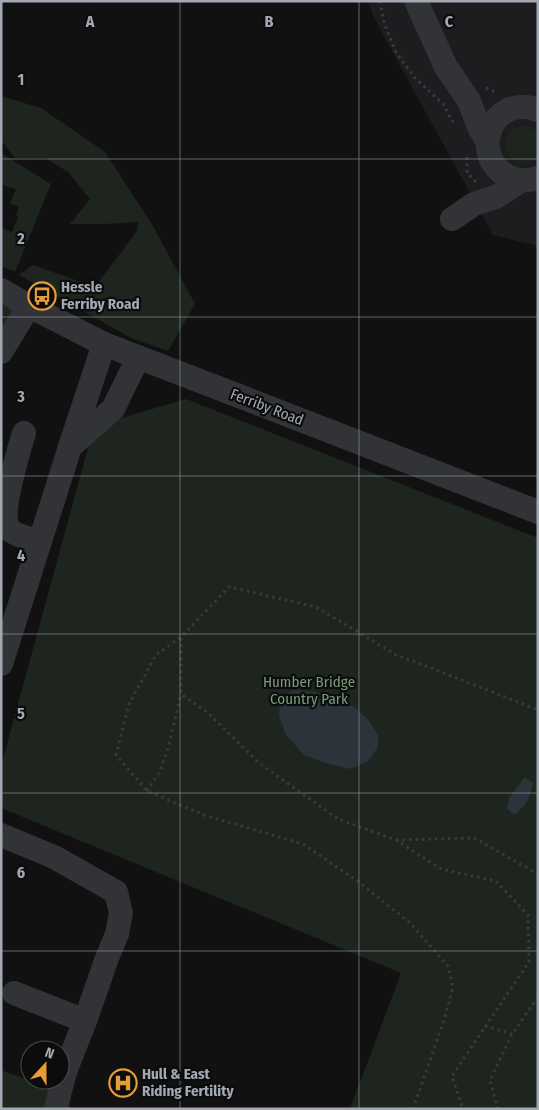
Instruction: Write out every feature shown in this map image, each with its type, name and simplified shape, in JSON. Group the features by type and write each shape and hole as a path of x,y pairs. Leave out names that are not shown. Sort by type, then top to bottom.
{"street":[{"path":"416,1 446,67 497,114 523,105"},
{"path":"475,92 481,150 478,196"},
{"path":"481,150 491,127 500,116 523,105"},
{"path":"481,150 496,168 507,177 533,179"},
{"path":"452,219 478,196 496,197 533,179"},
{"name":"Ferriby Road","path":"1,290 104,344 538,512"},
{"path":"1,352 29,306"},
{"path":"1,664 104,344"},
{"path":"70,447 113,409 138,358"},
{"path":"24,433 7,466 4,518 8,528 13,533 40,542"},
{"path":"1,835 54,857 116,892 121,913 117,934 66,1069 56,1109"},
{"path":"14,993 85,1021"}],"path":[{"path":"380,1 384,22 396,52 414,77 443,104 455,126"},
{"path":"475,92 486,88 523,105"},
{"path":"478,196 466,173 468,160 481,150"},
{"path":"413,1109 453,988 448,966 409,922 356,880 304,844 204,815 147,790 116,755 129,704 156,655 181,637 229,588 316,608 398,656 538,710"},
{"path":"147,790 160,771 168,749 181,694 181,637"},
{"path":"181,694 208,713 259,763 338,820 396,840 441,869 496,881 528,915 529,962 452,1076 463,1109"},
{"path":"396,840 474,838 538,874"},
{"path":"498,1109 490,1080 512,1034 538,997"},
{"path":"485,1026 512,1034"}],"shaded area":[{"path":"368,1 538,1 538,246 493,235 373,16"},
{"path":"293,690 315,692 354,707 368,719 378,735 378,747 368,761 350,769 325,763 304,755 286,735 279,716 280,700"},
{"path":"525,777 533,783 527,801 514,815 507,808 509,798"}],"green space":[{"path":"1,96 41,108 105,152 153,226 195,304 168,351 131,338 19,275 33,265 95,287 137,231 138,222 70,224 90,199 68,172 45,158 15,158 1,140"},
{"path":"525,126 538,132 538,157 528,163 520,163 512,159 508,152 507,136 514,130"},
{"path":"1,153 51,184 15,272 1,266 1,228 12,232 18,217 16,215 19,207 10,203 16,189 1,185"},
{"path":"1,304 21,313 1,352"},
{"name":"Humber Bridge Country Park","path":"186,399 538,538 538,1109 350,1109 401,973 1,808 1,766 94,426"},
{"path":"1,1070 20,1077 20,1090 52,1090 46,1109 1,1109"}],"place":[{"name":"Hessle Ferriby Road","path":"42,296"},
{"name":"Hull & East Riding Fertility","path":"123,1083"}]}
